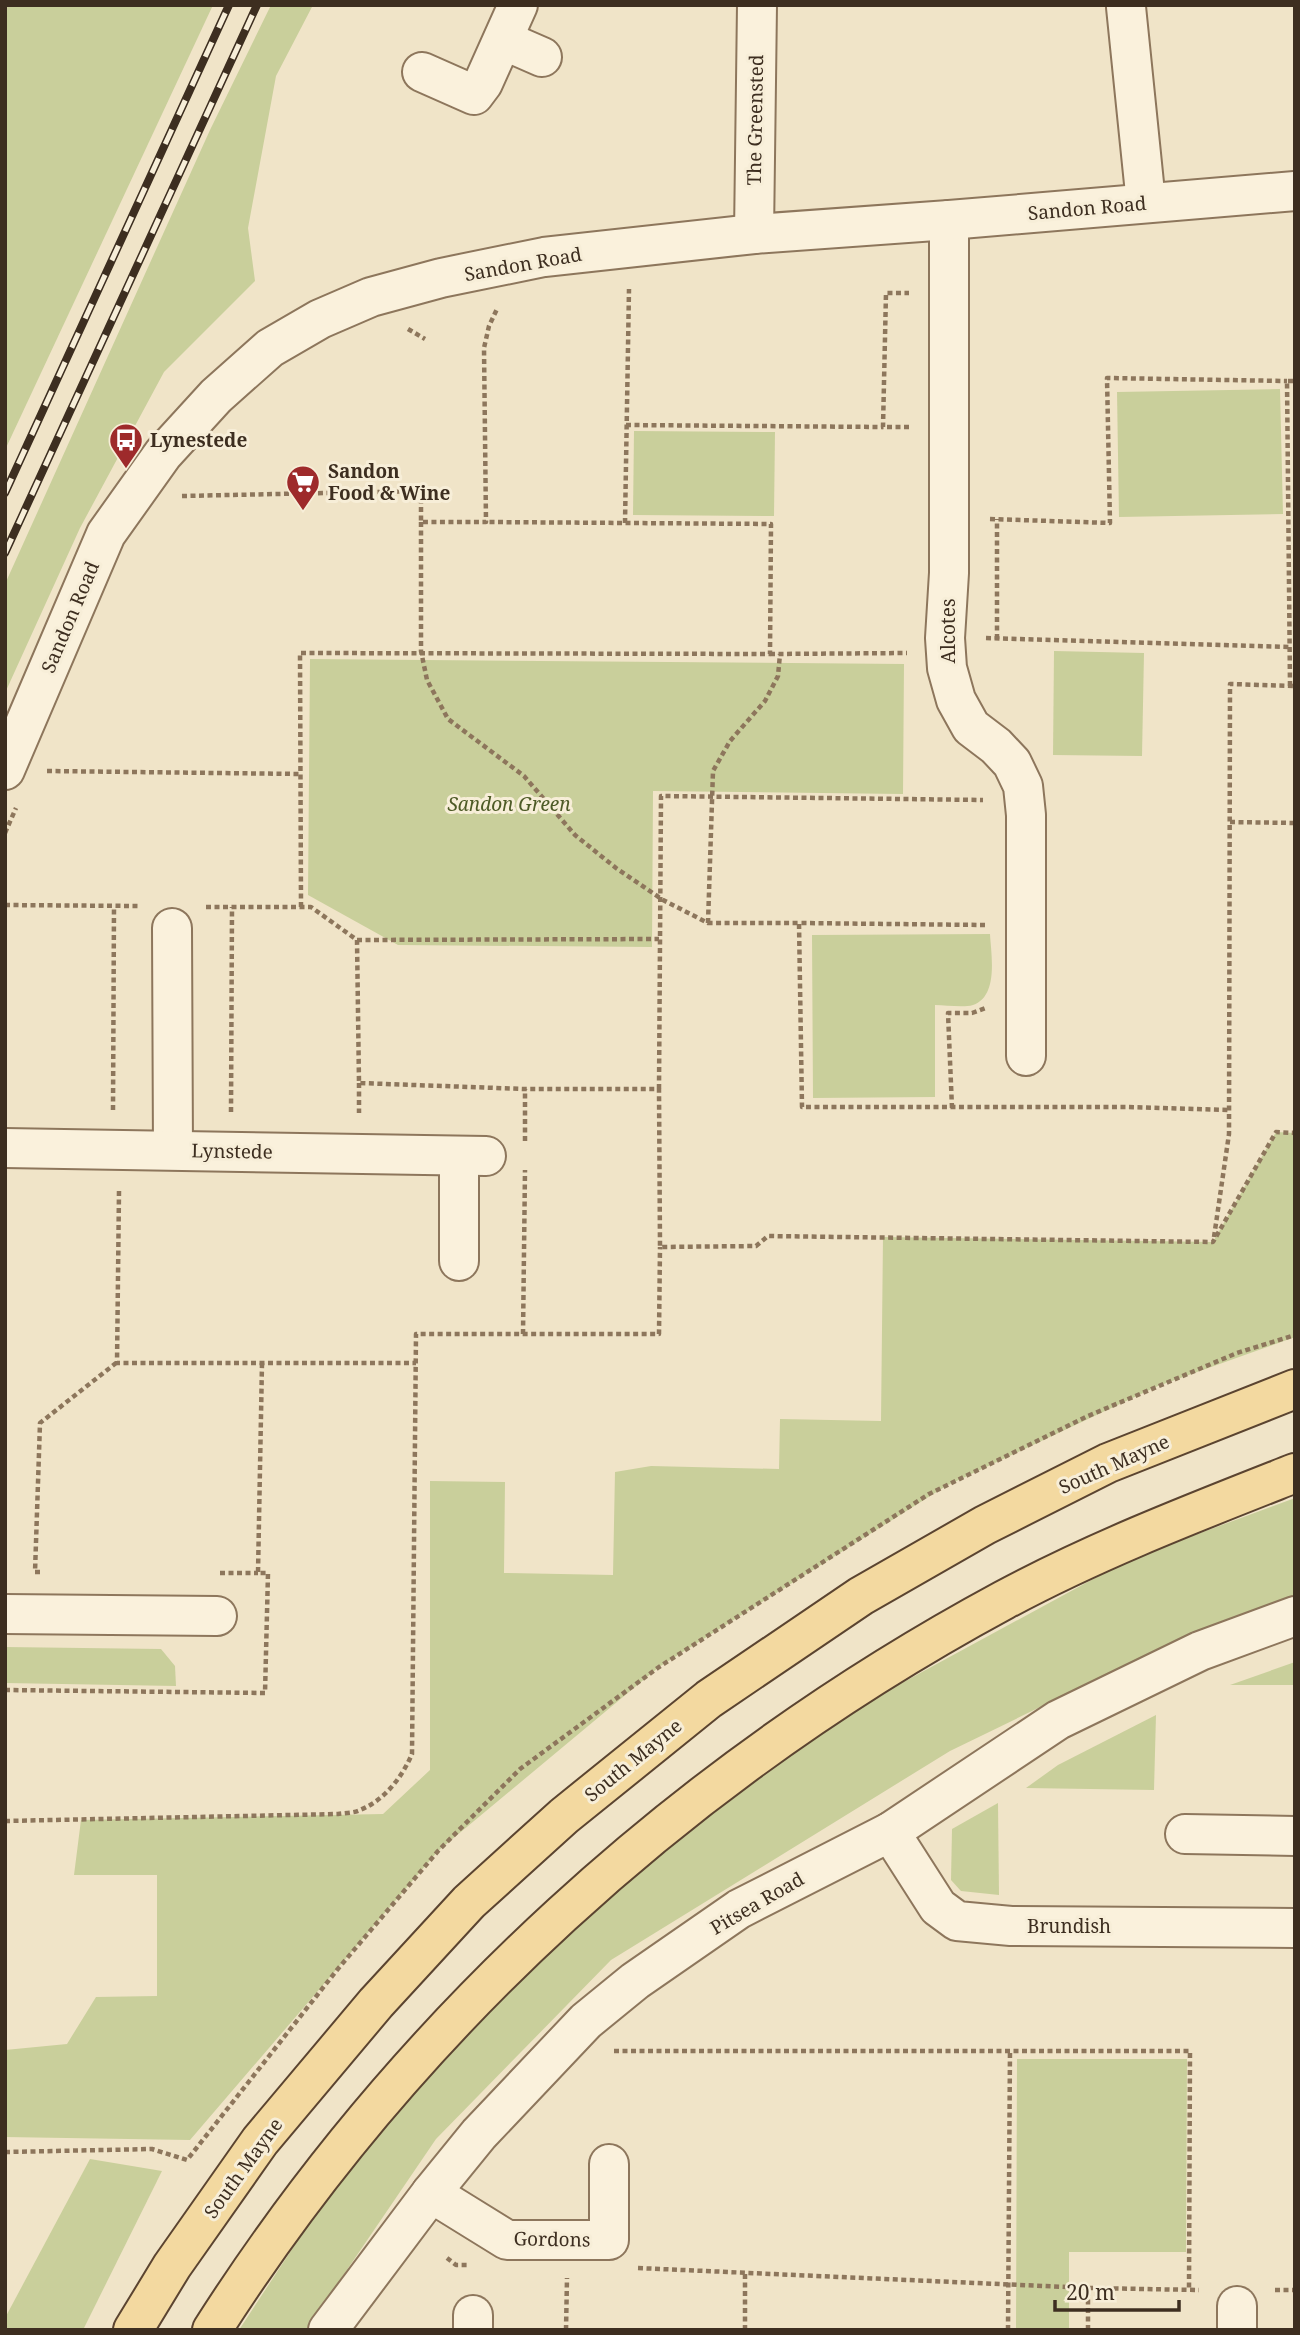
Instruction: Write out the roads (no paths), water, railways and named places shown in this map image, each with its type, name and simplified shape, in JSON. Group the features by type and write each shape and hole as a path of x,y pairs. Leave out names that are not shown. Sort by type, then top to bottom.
{"main road":[{"name":"South Mayne","path":"133,2330 172,2266 260,2141 376,2003 468,1902 564,1815 709,1699 861,1596 985,1525 1108,1464 1295,1389"},
{"path":"212,2330 237,2290 319,2178 430,2046 527,1946 628,1854 755,1756 888,1667 993,1606 1133,1536 1295,1473"}],"street":[{"path":"422,72 474,95 483,83 517,5"},
{"name":"The Greensted","path":"754,234 757,5"},
{"path":"1126,7 1146,203"},
{"path":"503,40 542,57"},
{"name":"Sandon Road","path":"13,783 106,534 163,454 216,396 270,348 320,319 371,297 442,278 544,257 754,234 1295,191"},
{"name":"Alcotes","path":"949,220 949,573 930,645 947,668 956,700 971,727 996,746 1012,763 1023,786 1026,829 1026,1056"},
{"path":"173,1150 182,918"},
{"name":"Lynstede","path":"5,1149 473,1156 459,1261"},
{"path":"5,1614 217,1616"},
{"name":"Pitsea Road","path":"328,2330 479,2134 586,2021 635,1981 739,1909 890,1832 1058,1720 1200,1651 1295,1616"},
{"name":"Brundish","path":"890,1832 938,1907 957,1921 1011,1926 1295,1928"},
{"path":"1185,1834 1295,1836"},
{"name":"Gordons","path":"431,2193 507,2240 609,2240 609,2164"}],"railway":[{"path":"5,493 229,5"},
{"path":"5,553 257,5"}],"place":[{"name":"Lynestede","path":"126,470"},
{"name":"Sandon Food & Wine","path":"303,512"}],"park label":[{"name":"Sandon Green","path":"509,804"}]}
